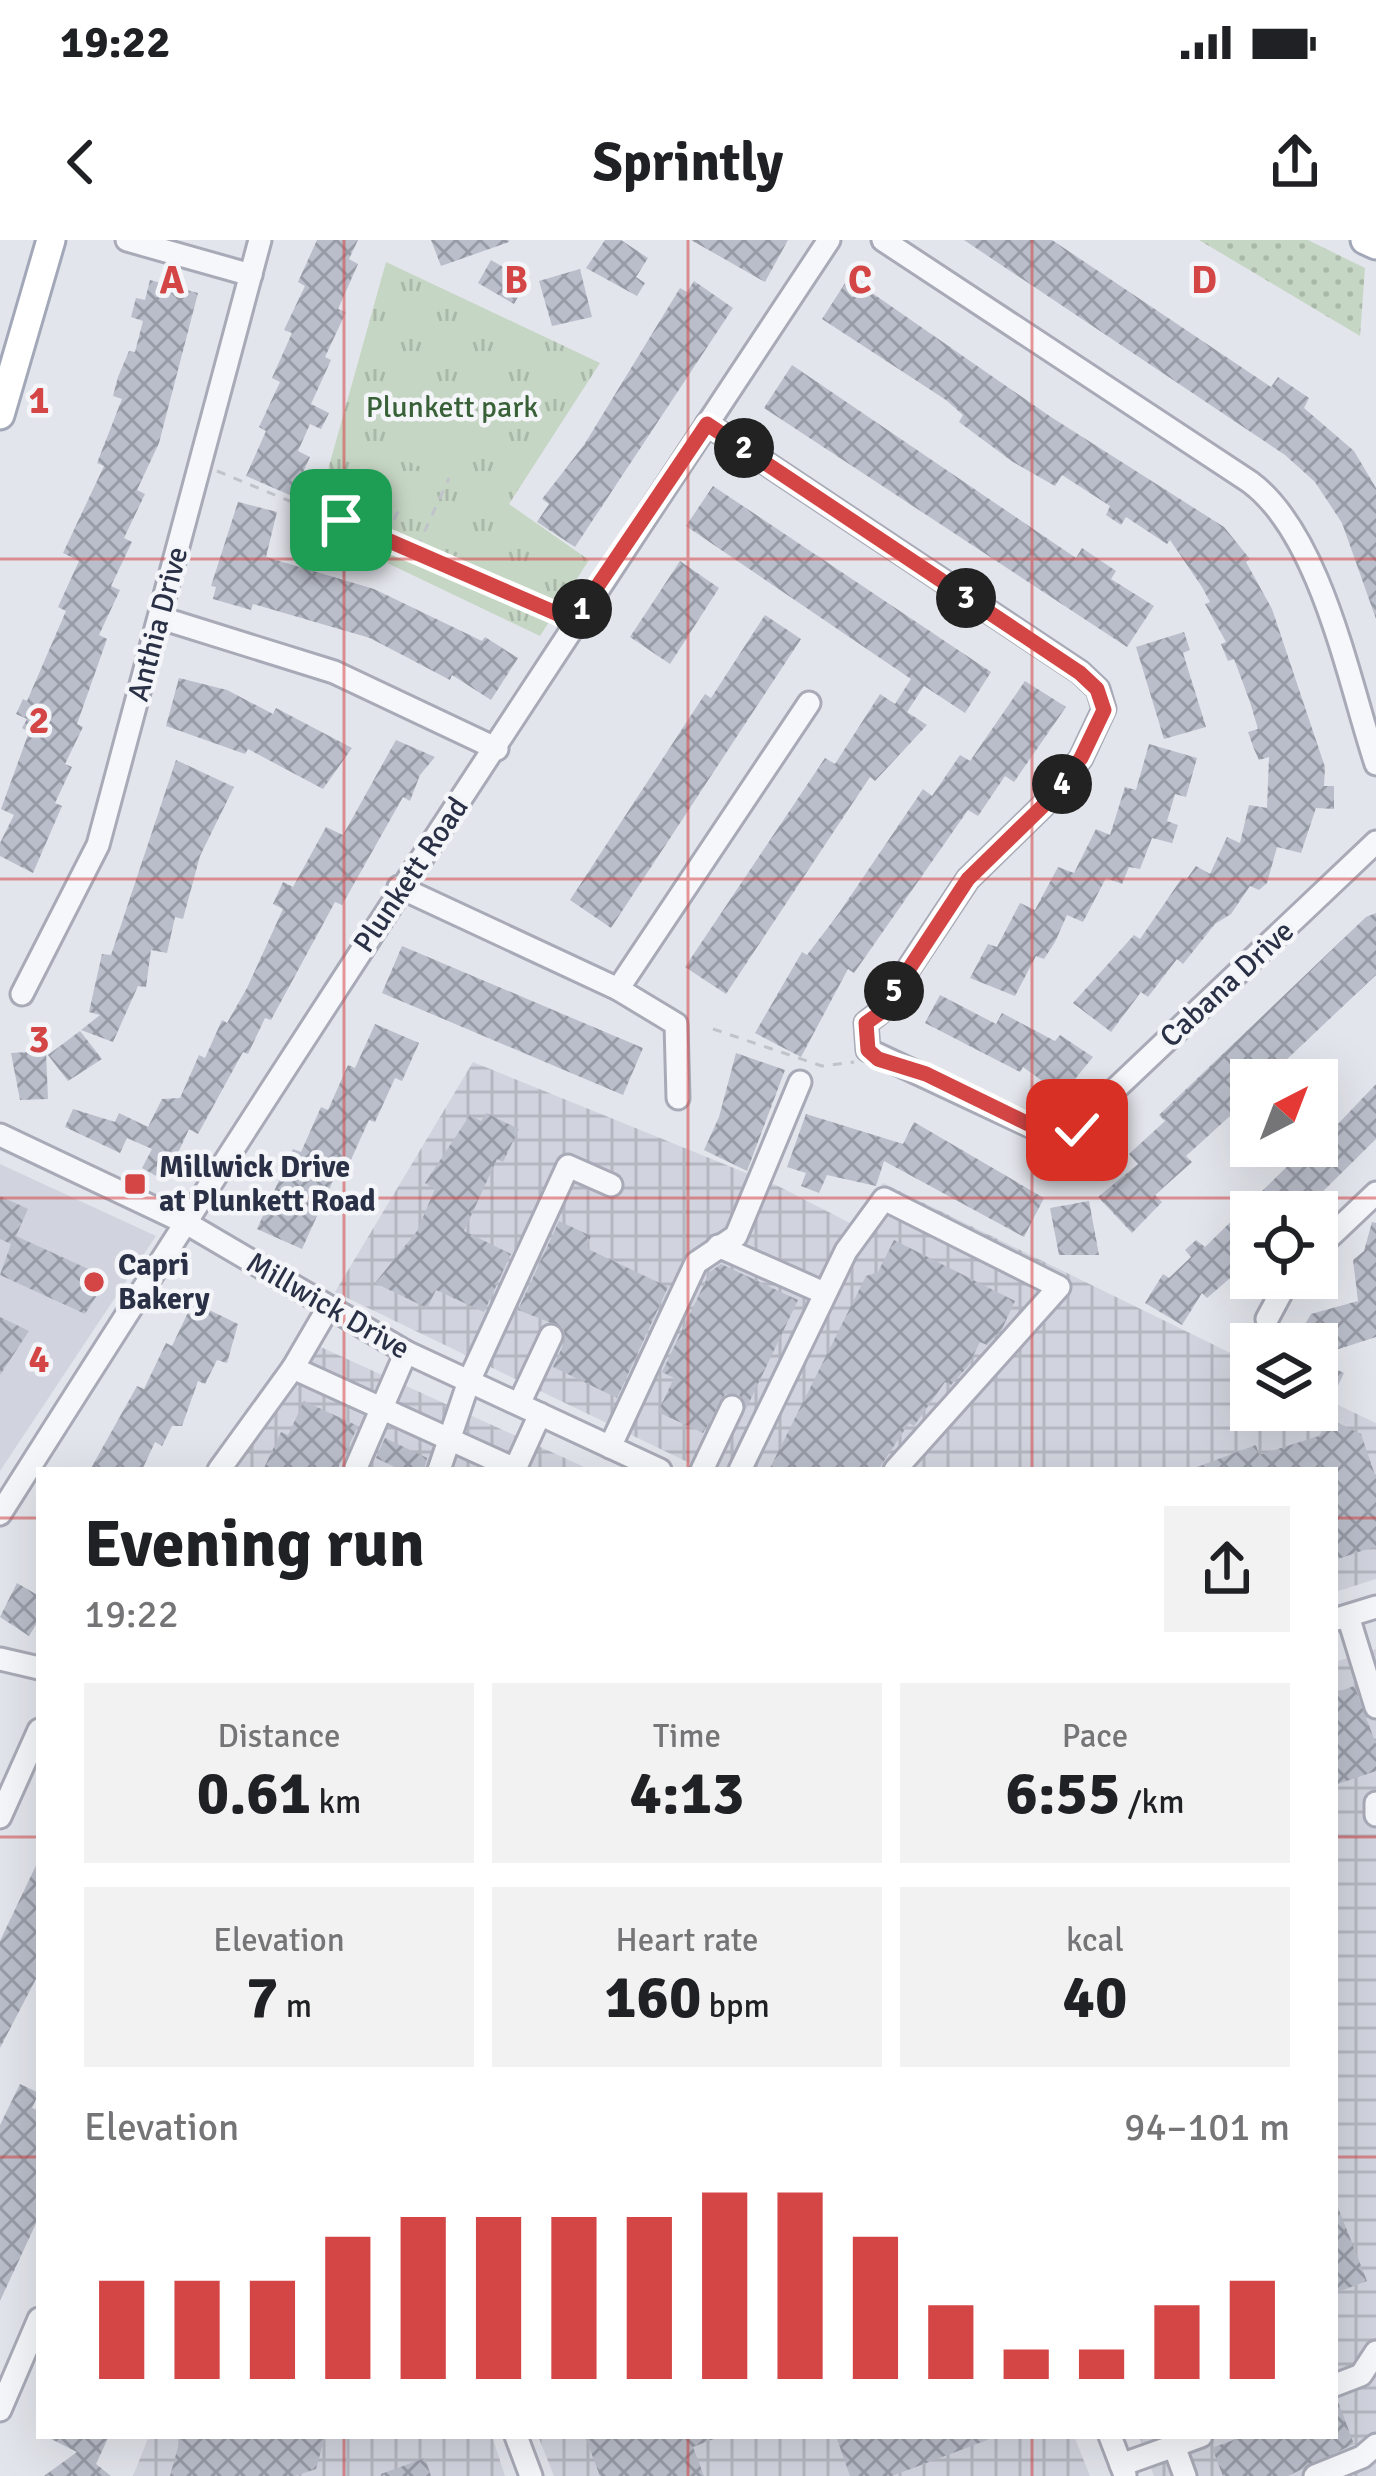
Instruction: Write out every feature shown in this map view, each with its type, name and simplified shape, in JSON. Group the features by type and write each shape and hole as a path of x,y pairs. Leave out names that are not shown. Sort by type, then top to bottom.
{"main road":[{"path":"0,415 51,240"},
{"path":"1365,240 1376,245"}],"street":[{"path":"127,240 251,275"},
{"name":"Anthia Drive","path":"22,994 98,845 260,240"},
{"name":"Plunkett Road","path":"0,1514 400,887 497,748 574,621 829,240"},
{"path":"883,240 1250,482 1280,507 1307,555 1376,764"},
{"path":"707,424 1080,673 1097,689 1104,710 1081,758 1054,795 968,879 880,1013 866,1023 868,1050 878,1059"},
{"path":"161,618 334,672 497,748"},
{"path":"618,989 809,704"},
{"name":"Cabana Drive","path":"878,1059 926,1074 1045,1132 1067,1135 1376,842"},
{"path":"400,887 618,989 676,1024 678,1098"},
{"path":"610,1447 696,1263 736,1236 800,1082"},
{"name":"Millwick Drive","path":"0,1135 188,1224 406,1352 653,1467"},
{"path":"440,1467 469,1381 568,1166 611,1185"},
{"path":"1338,1229 1376,1192"},
{"path":"741,1467 824,1293 884,1199 1059,1287 898,1467"},
{"path":"718,1246 824,1293"},
{"path":"1267,1319 1278,1299"},
{"path":"221,1467 293,1368 328,1308"},
{"path":"515,1467 551,1336"},
{"path":"356,1467 406,1352"},
{"path":"293,1368 511,1467"},
{"path":"703,1467 732,1407"},
{"path":"1376,1607 1342,1618 1368,1652 1376,1707"},
{"path":"0,1659 36,1666"},
{"path":"0,1817 36,1737"},
{"path":"1376,1804 1376,1815"},
{"path":"0,2410 36,2326"},
{"path":"1338,2384 1361,2374 1376,2352"},
{"path":"518,2439 531,2476"},
{"path":"1111,2439 1123,2470 1194,2439"},
{"path":"1174,2446 1186,2476"},
{"path":"1315,2476 1362,2457 1376,2446"}],"path":[{"path":"199,464 417,550 574,621"},
{"path":"417,550 449,478"},
{"path":"386,538 398,512"},
{"path":"712,1029 822,1066 878,1059"}],"shaded area":[{"path":"473,1062 778,1186 852,1224 883,1183 1230,1353 1230,1431 1338,1431 1338,1405 1376,1423 1376,1579 1338,1591 1338,1467 698,1467 335,1292"},
{"path":"0,1164 156,1236 0,1471"},
{"path":"301,1338 584,1467 217,1467"},
{"path":"1376,1649 1376,2476 1154,2476 1140,2439 1338,2439 1338,1661"},
{"path":"148,2439 493,2439 505,2476 133,2476"},
{"path":"539,2439 1075,2439 1090,2476 554,2476"}],"green space":[{"path":"1199,240 1308,240 1365,268 1360,336"},
{"name":"Plunkett park","path":"386,262 600,363 509,504 589,560 540,636 312,527"},
{"path":"397,366 426,382 406,425 375,410"},
{"path":"439,386 478,406 442,476 402,459"}],"building":[{"path":"317,240 358,240 349,259 358,264 338,309 346,312 325,357 331,360 311,404 329,413 321,429 310,424 298,451 310,457 292,496 246,476 266,431 259,427 280,382 272,378 292,333 284,330 305,286 298,282"},
{"path":"431,240 509,240 509,242 441,266"},
{"path":"605,240 621,240 648,258 636,277 645,283 637,296 586,268"},
{"path":"691,240 788,240 765,282"},
{"path":"964,240 1052,240 1271,387 1278,377 1309,398 1304,408 1354,451 1376,488 1376,619 1342,523 1315,482 1285,455"},
{"path":"491,260 527,281 514,304 478,283"},
{"path":"580,269 592,317 552,326 539,281"},
{"path":"849,277 1051,417 1224,527 1250,559 1246,562 1272,609 1325,767 1324,786 1334,786 1334,809 1316,808 1301,853 1277,847 1267,883 1259,890 1250,886 1231,914 1215,924 1183,964 1177,959 1148,997 1141,992 1111,1032 1073,1003 1134,935 1140,939 1182,878 1186,880 1196,866 1210,874 1227,837 1240,843 1249,805 1267,808 1269,757 1259,760 1248,732 1258,729 1250,702 1234,659 1228,661 1221,644 1226,642 1205,604 1210,602 1170,540 1167,544 1126,517 1121,525 1106,515 1110,506 1062,475 1055,486 1013,462 959,422 963,415 946,400 822,319"},
{"path":"150,280 198,293 159,443 137,490 145,494 124,538 132,542 111,586 120,590 99,635 107,639 77,724 83,727 65,764 72,767 55,803 62,806 33,873 0,856 0,843 14,815 1,809 29,732 22,728 27,719 16,714 23,699 27,701 66,611 58,607 79,561 63,553 104,466 97,463 122,399 113,396 118,377 129,351 135,352 143,321 131,317 136,298 145,300"},
{"path":"694,281 733,308 575,547 537,522 549,504 542,499 584,445 680,288 687,292"},
{"path":"792,365 1076,558 1082,548 1116,571 1111,579 1154,606 1127,647 764,408"},
{"path":"713,486 991,672 965,713 924,686 907,712 927,725 875,781 870,777 726,994 685,967 825,758 835,764 880,694 895,704 911,679 686,526"},
{"path":"238,502 277,512 266,557 374,589 482,641 485,637 518,658 491,700 452,675 450,680 370,638 253,604 251,610 213,599 216,587 211,586"},
{"path":"680,561 719,588 670,664 630,637"},
{"path":"765,615 801,639 611,928 570,900 705,694 711,698"},
{"path":"1184,632 1190,650 1183,653 1206,727 1164,739 1136,647"},
{"path":"179,678 227,690 273,714 276,708 352,748 323,789 248,749 245,754 166,726"},
{"path":"1025,681 1066,707 1014,782 1005,776 978,816 968,810 854,973 848,969 801,1057 755,1033 802,952 807,955 839,913 923,789 932,796 960,755 970,761"},
{"path":"396,740 435,757 420,775 410,801 403,797 342,905 335,902 271,1020 265,1018 248,1054 243,1052 198,1134 189,1129 165,1181 142,1168 152,1149 127,1138 120,1153 65,1127 73,1109 115,1122 119,1113 148,1127 162,1099 180,1098 199,1055 205,1058 222,1020 227,1023 247,988 283,909 273,904 283,882 293,887 326,827 343,835"},
{"path":"1149,744 1197,758 1186,797 1175,794 1167,821 1178,825 1172,843 1152,838 1140,869 1129,867 1122,884 1106,878 1083,922 1067,915 1055,942 1044,959 1036,956 1015,996 970,978 988,944 997,947 1020,903 1035,910 1058,867 1074,873 1096,829 1110,835 1125,787 1136,790"},
{"path":"176,760 234,787 200,856 183,919 175,917 167,953 151,950 146,987 138,986 113,1042 81,1030 100,1015 89,1012 102,954 111,955"},
{"path":"1376,913 1376,975 1287,1059 1230,1059 1230,1116 1186,1156 1192,1162 1155,1195 1162,1202 1132,1233 1098,1197 1138,1164 1129,1154 1165,1121 1159,1115 1366,917"},
{"path":"402,946 643,1048 623,1095 382,993"},
{"path":"940,995 996,1024 1002,1013 1055,1041 1060,1035 1093,1057 1062,1095 1023,1067 1020,1072 925,1023"},
{"path":"375,1024 419,1043 402,1081 395,1078 375,1122 369,1120 349,1164 342,1161 302,1249 257,1229 293,1149 301,1152 321,1107 328,1110 348,1065 355,1068"},
{"path":"80,1031 102,1059 68,1081 48,1055"},
{"path":"46,1051 48,1099 20,1100 11,1053"},
{"path":"736,1053 785,1070 747,1171 704,1150 719,1117"},
{"path":"1376,1084 1376,1139 1323,1191 1262,1191 1287,1167 1338,1167 1338,1124"},
{"path":"486,1113 519,1129 503,1162 497,1159 464,1231 511,1254 484,1312 436,1290 427,1308 375,1283 417,1231 435,1189 425,1183 470,1115 481,1121"},
{"path":"806,1114 903,1144 914,1122 1044,1198 1024,1237 884,1161 876,1186 827,1175 819,1193 801,1186 806,1173 787,1167"},
{"path":"0,1196 28,1209 16,1236 108,1278 85,1314 0,1275 11,1244 0,1239"},
{"path":"1089,1201 1099,1255 1059,1255 1050,1208"},
{"path":"559,1221 591,1236 586,1248 668,1287 617,1398 553,1367 565,1341 564,1328 518,1310"},
{"path":"1230,1222 1230,1278 1207,1298 1202,1293 1182,1325 1145,1303 1163,1274 1169,1278 1191,1257 1185,1250 1196,1240 1205,1247"},
{"path":"1372,1222 1376,1223 1376,1337 1338,1349 1338,1323 1306,1323 1311,1314 1358,1301 1353,1260 1364,1251"},
{"path":"894,1240 1015,1301 1002,1329 987,1345 980,1342 968,1366 951,1385 945,1382 914,1426 909,1423 880,1467 770,1467 866,1276 878,1272"},
{"path":"721,1264 798,1300 746,1409 739,1394 725,1394 703,1433 658,1412 674,1378 662,1372 710,1272"},
{"path":"193,1302 238,1324 227,1363 217,1360 205,1384 198,1381 182,1426 172,1426 162,1446 155,1442 143,1467 92,1467 137,1386 144,1389 166,1343 172,1346"},
{"path":"0,1317 29,1331 0,1375"},
{"path":"304,1401 358,1426 338,1467 264,1467 281,1432 288,1435"},
{"path":"1338,1423 1361,1434 1376,1478 1376,1546 1338,1559 1338,1467 1197,1467 1256,1445 1259,1455 1319,1436 1322,1431 1338,1431"},
{"path":"385,1438 427,1458 425,1467 395,1467 376,1458"},
{"path":"17,1583 36,1594 36,1625 29,1636 0,1617"},
{"path":"1354,1686 1376,1744 1376,1771 1338,1784 1338,1692"},
{"path":"36,1865 36,1979 0,2048 0,1941"},
{"path":"20,2084 36,2092 32,2108 36,2110 36,2223 0,2301 0,2125"},
{"path":"1338,2208 1367,2281 1338,2292"},
{"path":"1338,2402 1354,2444 1288,2476 1223,2476 1212,2448 1236,2439 1338,2439"},
{"path":"51,2439 108,2439 96,2464 111,2476 44,2476 77,2452"},
{"path":"180,2439 324,2439 316,2469 295,2476 170,2476"},
{"path":"586,2439 714,2439 693,2447 704,2476 600,2476"},
{"path":"837,2439 990,2439 892,2476 850,2476"},
{"path":"425,2458 431,2476 381,2476 381,2474"}],"place":[{"name":"Millwick Drive at Plunkett Road","path":"135,1184"},
{"name":"Capri Bakery","path":"94,1282"}],"route":[{"path":"341,520 574,621 707,424 1080,673 1097,689 1104,710 1081,758 1054,795 968,879 880,1013 866,1023 865,1036 868,1050 878,1059 926,1074 1055,1136 1077,1130"}]}
